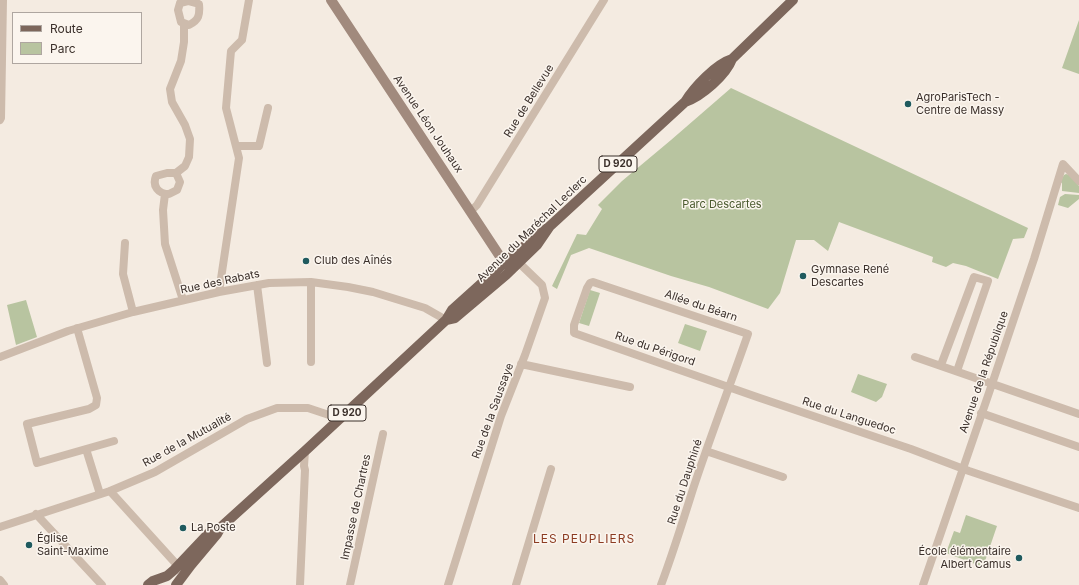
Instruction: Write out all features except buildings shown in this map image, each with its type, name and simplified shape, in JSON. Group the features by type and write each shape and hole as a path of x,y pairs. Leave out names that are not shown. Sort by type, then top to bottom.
{"main road":[{"name":"Avenue du Maréchal Leclerc","path":"446,320 455,318 484,293 512,261 685,102 696,98 713,83 729,67 732,59 793,0"},
{"name":"D 920","path":"176,585 221,527 305,452 446,320 449,312 512,261"},
{"name":"D 920","path":"158,580 167,576 178,566 212,530 221,527"},
{"path":"148,585 158,580 166,581 172,585"}],"street":[{"path":"0,120 3,0"},
{"path":"219,292 239,158 226,108 231,51 242,40 249,0"},
{"name":"Avenue Léon Jouhaux","path":"331,0 499,255 512,261"},
{"name":"Rue de Bellevue","path":"471,211 478,205 604,0"},
{"path":"176,173 180,182 174,193 165,194 158,190 155,180 156,176 167,173 176,173 185,166 189,157 190,139 185,125 172,102 170,89 181,61 184,42 184,24 181,22 178,10 179,2 201,2 196,21 189,25 184,24"},
{"path":"236,146 259,146 268,108"},
{"name":"Avenue de la République","path":"923,585 1034,258 1063,164 1079,181"},
{"path":"165,194 163,210 165,244 183,300"},
{"path":"125,243 123,274 133,312"},
{"name":"Rue de la Saussaye","path":"448,585 499,421 522,364 545,298 542,285 512,261"},
{"path":"941,365 974,277 988,281 957,370"},
{"path":"311,282 311,362"},
{"name":"Rue des Rabats","path":"0,357 47,338 133,312 219,292 257,285 311,282 348,287 372,292 425,308 446,320"},
{"name":"Allée du Béarn","path":"574,333 574,325 587,288 590,283 593,282 748,334 729,386"},
{"path":"257,285 267,363"},
{"path":"77,328 97,398 96,405 90,409 27,424 37,463 114,441"},
{"name":"Rue du Périgord","path":"574,333 729,386"},
{"path":"916,357 957,370 992,384 1079,414"},
{"path":"522,364 630,386"},
{"name":"Rue du Dauphiné","path":"661,585 729,386"},
{"name":"Rue du Languedoc","path":"729,386 757,397 911,448 962,468 1079,508"},
{"name":"Rue de la Mutualité","path":"0,527 110,491 155,472 247,419 277,408 308,408 341,418"},
{"path":"981,413 1079,447"},
{"name":"Impasse de Chartres","path":"350,585 383,434"},
{"path":"86,449 100,494"},
{"path":"706,451 784,477"},
{"path":"300,585 305,452"},
{"path":"516,585 551,469"},
{"path":"110,491 178,566"},
{"path":"36,514 102,585"},
{"path":"0,580 4,585"}],"green space":[{"path":"1079,20 1079,74 1062,68"},
{"name":"Parc Descartes","path":"731,88 1028,228 1024,238 1013,239 998,279 966,266 953,263 946,267 932,262 933,257 839,222 828,251 814,240 796,240 780,293 768,309 709,287 671,276 589,248 571,255 557,289 552,286 577,234 586,235 602,209 598,205 622,181"},
{"path":"1066,174 1070,175 1079,186 1079,193 1062,191 1062,183 1060,182"},
{"path":"1065,194 1079,195 1079,199 1068,208 1058,205 1060,197"},
{"path":"590,290 600,293 589,326 579,323"},
{"path":"26,300 37,337 16,345 7,305"},
{"path":"685,324 707,331 700,351 678,343"},
{"path":"858,374 887,384 882,397 876,402 851,392"},
{"path":"966,515 997,526 983,567 946,553 954,531 960,533"}],"place":[{"name":"AgroParisTech - Centre de Massy","path":"908,104"},
{"name":"Club des Aînés","path":"306,261"},
{"name":"Gymnase René Descartes","path":"803,276"},
{"name":"La Poste","path":"183,528"},
{"name":"Église Saint-Maxime","path":"29,545"},
{"name":"École élémentaire Albert Camus","path":"1019,558"}],"district":[{"name":"LES PEUPLIERS","path":"584,539"}]}
